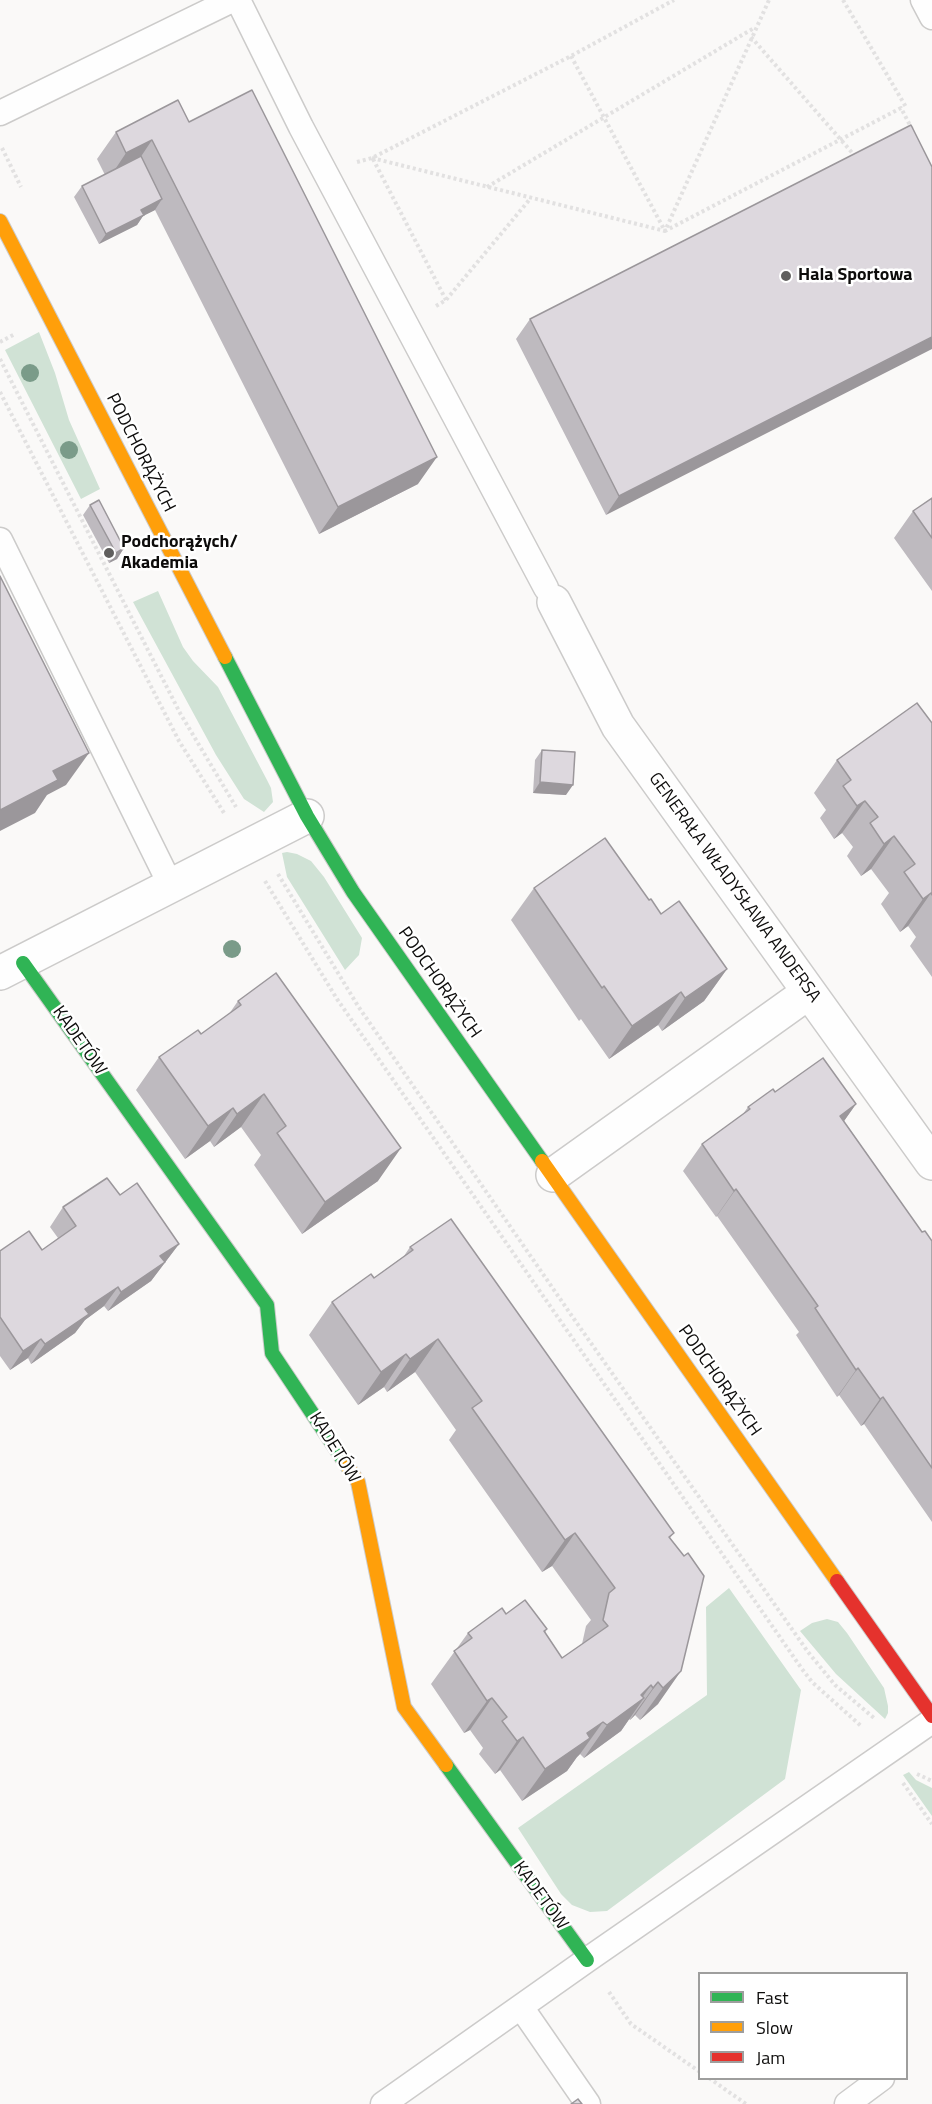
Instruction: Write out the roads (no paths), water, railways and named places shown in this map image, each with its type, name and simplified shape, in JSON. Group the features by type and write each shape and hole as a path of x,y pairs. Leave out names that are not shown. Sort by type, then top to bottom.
{"street":[{"name":"PODCHORĄŻYCH","path":"0,221 307,816 353,892 932,1716"},
{"name":"GENERAŁA WŁADYSŁAWA ANDERSA","path":"550,595 618,726 932,1163"},
{"name":"KADETÓW","path":"307,816 11,968 267,1305 272,1353 358,1482 404,1707 586,1960"},
{"path":"553,1175 808,992"}],"lane":[{"path":"0,113 232,0"},
{"path":"238,0 301,127 550,595"},
{"path":"923,0 932,17"},
{"path":"0,540 171,886"},
{"path":"383,2104 586,1960 932,1721"},
{"path":"521,2007 588,2104"},
{"path":"847,2104 881,2080"}],"place":[{"name":"Hala Sportowa","path":"786,276"},
{"name":"Podchorążych/ Akademia","path":"109,553"}]}
